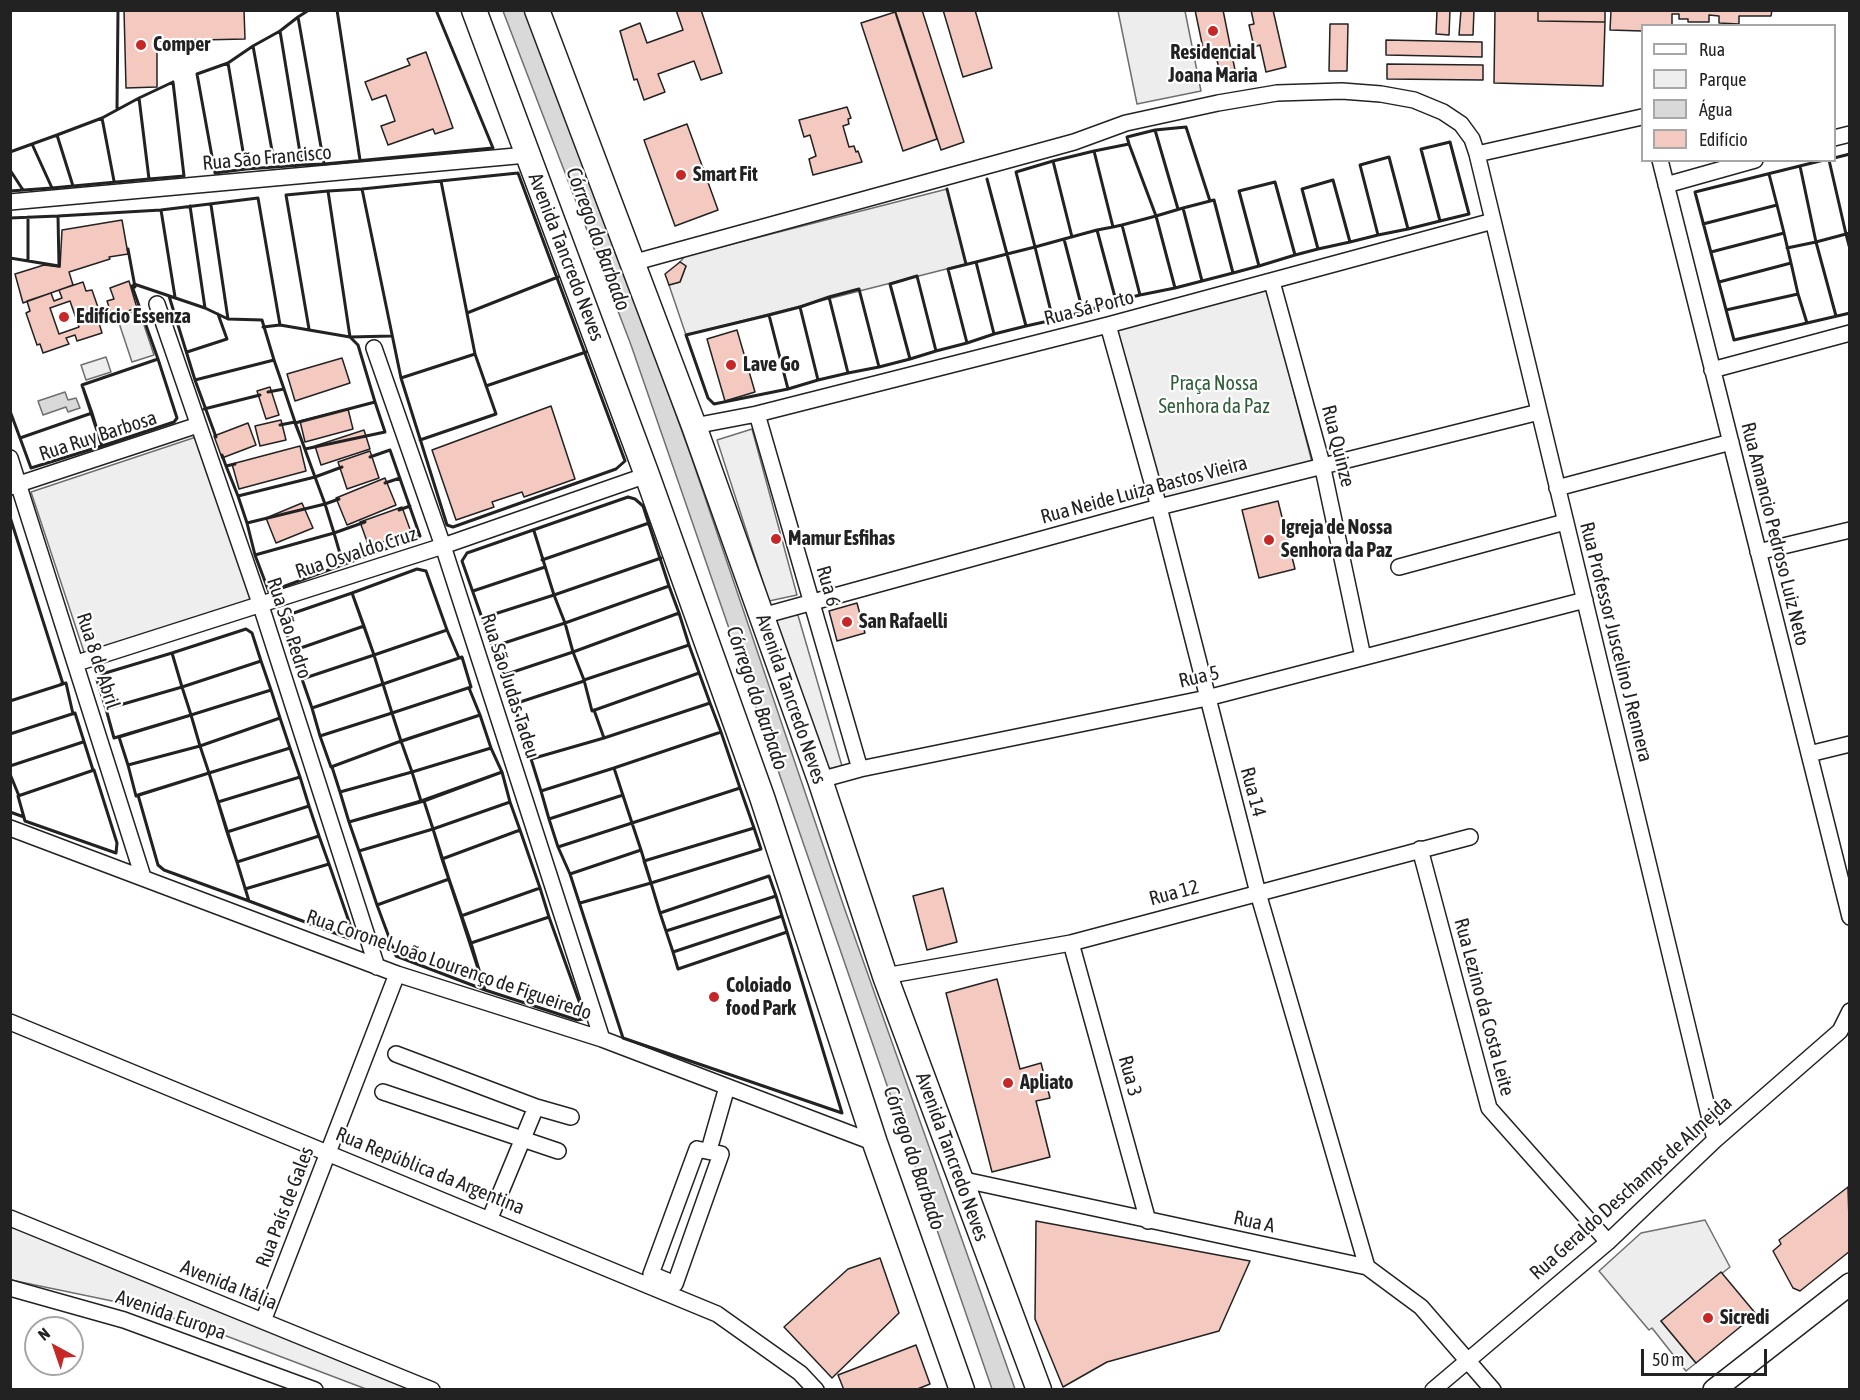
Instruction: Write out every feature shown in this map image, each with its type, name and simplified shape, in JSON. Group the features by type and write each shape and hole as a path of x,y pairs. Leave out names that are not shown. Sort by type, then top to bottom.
{"main road":[{"name":"Avenida Tancredo Neves","path":"474,10 647,475 762,797 875,1143 963,1389"},
{"name":"Avenida Tancredo Neves","path":"537,10 694,426 820,780 885,976 1039,1389"},
{"path":"1714,1389 1850,1284"}],"street":[{"name":"Rua Professor Juscelino J Rennera","path":"632,263 1074,142 1126,123 1277,93 1342,91 1414,100 1443,112 1461,124 1472,139 1477,154 1715,1140"},
{"path":"1477,154 1641,117"},
{"name":"Rua São Francisco","path":"10,202 527,155"},
{"name":"Rua Amancio Pedroso Luiz Neto","path":"1660,162 1850,917"},
{"path":"1666,185 1748,162"},
{"name":"Rua Sá Porto","path":"694,426 758,414 1108,325 1493,221"},
{"name":"Rua Quinze","path":"1272,282 1322,465 1363,657"},
{"name":"Rua São Pedro","path":"158,304 261,606 377,967"},
{"name":"Rua 14","path":"1108,325 1159,507 1258,892 1367,1267"},
{"path":"1713,370 1850,333"},
{"name":"Rua São Judas Tadeu","path":"374,348 443,546 602,1039"},
{"name":"Rua Neide Luiza Bastos Vieira","path":"762,616 1159,507 1539,412"},
{"name":"Rua 6","path":"758,414 860,769"},
{"name":"Rua Ruy Barbosa","path":"15,485 198,425"},
{"path":"1557,488 1731,442"},
{"name":"Rua 8 de Abril","path":"10,458 15,485 76,663 143,877"},
{"name":"Rua Osvaldo Cruz","path":"76,663 261,606 647,475"},
{"path":"1399,567 1565,522"},
{"path":"1758,552 1850,530"},
{"name":"Rua 5","path":"820,780 860,769 1207,698 1584,600"},
{"path":"1809,754 1850,744"},
{"name":"Rua Coronel João Lourenço de Figueiredo","path":"12,832 143,877 377,967 602,1039 875,1143"},
{"name":"Rua 12","path":"885,976 1071,943 1470,837"},
{"name":"Rua Lezino da Costa Leite","path":"1420,849 1489,1108 1608,1242"},
{"name":"Rua 3","path":"1071,943 1148,1221"},
{"name":"Rua País de Gales","path":"263,1321 397,974"},
{"name":"Rua Geraldo Deschamps de Almeida","path":"1433,1389 1608,1242 1715,1140 1840,1031 1850,1011"},
{"name":"Rua República da Argentina","path":"10,1022 490,1218 717,1314 800,1373 816,1389"},
{"path":"396,1054 536,1107 571,1117"},
{"path":"709,1150 727,1087"},
{"path":"383,1092 558,1151"},
{"path":"490,1218 536,1107"},
{"path":"697,1149 709,1150 721,1154 675,1284 651,1274 697,1149"},
{"name":"Rua A","path":"960,1179 1367,1267 1421,1307 1492,1389"},
{"name":"Avenida Itália","path":"10,1218 432,1389"},
{"name":"Avenida Europa","path":"10,1288 123,1320 315,1389"}],"green space":[{"name":"Praça Nossa Senhora da Paz","path":"1267,288 1312,462 1160,502 1115,329"},
{"path":"139,310 154,355 132,362 117,317"},
{"path":"106,357 111,372 86,380 81,365"},
{"path":"752,429 797,595 769,601 717,440"},
{"path":"199,436 252,599 85,655 31,492"},
{"path":"797,612 842,766 824,770 768,619"},
{"path":"10,1221 424,1389 366,1389 200,1326 117,1302 11,1280"}],"shaded area":[{"path":"1118,11 1185,11 1201,91 1137,104"},
{"path":"947,189 966,264 686,335 669,285 680,282 686,266 680,262 685,256"},
{"path":"1705,1220 1730,1267 1661,1321 1696,1363 1686,1371 1652,1328 1649,1330 1599,1271 1641,1233"}],"water":[{"name":"Córrego do Barbado","path":"503,11 528,11 596,193 691,456 844,907 1015,1389 992,1389 631,345"},
{"path":"65,392 68,400 76,398 80,408 68,412 66,407 43,415 38,401"}],"building":[{"name":"Comper","path":"124,10 244,10 245,39 157,41 157,87 126,88"},
{"path":"676,10 701,10 722,73 701,80 694,61 658,74 665,92 644,100 637,79 634,80 620,31 640,23 647,43 683,30"},
{"path":"895,10 922,10 964,142 941,150"},
{"path":"943,10 975,10 992,68 963,77"},
{"name":"Residencial Joana Maria","path":"1195,10 1223,10 1236,75 1221,78 1215,51 1204,53"},
{"path":"1251,10 1273,10 1286,67 1266,72 1260,45 1254,47 1249,25 1254,24"},
{"path":"1437,10 1450,10 1449,35 1436,34"},
{"path":"1461,10 1474,10 1473,35 1459,35"},
{"path":"1495,10 1538,10 1538,21 1605,22 1603,86 1494,83"},
{"path":"1538,10 1605,10 1605,22 1538,21"},
{"path":"1611,10 1772,10 1771,16 1739,16 1739,24 1719,23 1719,16 1709,15 1709,22 1688,22 1688,19 1679,19 1679,14 1672,14 1672,24 1641,24 1641,31 1610,30"},
{"path":"895,12 937,139 903,151 861,23"},
{"path":"1330,24 1348,24 1347,71 1329,71"},
{"path":"1386,40 1482,42 1482,57 1386,55"},
{"path":"426,52 453,128 435,134 433,129 388,145 381,126 395,121 386,95 372,100 365,82 410,65 407,59"},
{"path":"1387,64 1483,65 1483,80 1387,79"},
{"path":"847,107 851,118 848,119 849,124 843,126 849,147 854,146 862,162 813,175 809,159 816,156 810,135 804,137 799,120"},
{"name":"Smart Fit","path":"687,124 718,210 675,226 644,140"},
{"path":"122,220 128,254 109,257 110,259 69,272 73,285 23,303 15,274 44,265 60,267 62,230"},
{"path":"680,262 686,266 680,282 669,285 665,274"},
{"path":"129,281 137,308 112,316 107,301 114,299 110,288"},
{"name":"Edifício Essenza","path":"83,282 86,291 92,290 103,322 99,323 102,333 77,341 75,335 66,338 69,344 43,353 40,344 37,345 26,313 30,311 27,301 51,293 54,301 62,298 59,290"},
{"path":"70,301 79,327 59,334 50,308"},
{"name":"Lave Go","path":"737,330 755,392 725,401 707,339"},
{"path":"342,358 350,383 295,401 287,374"},
{"path":"270,387 279,415 266,419 257,391"},
{"path":"551,406 575,479 524,497 522,492 492,502 494,507 456,520 432,450"},
{"path":"348,409 353,429 305,442 300,421"},
{"path":"281,420 286,440 260,446 255,426"},
{"path":"248,423 256,445 222,458 214,436"},
{"path":"364,430 370,449 321,465 315,446"},
{"path":"300,446 306,471 239,489 232,464"},
{"path":"370,451 379,478 347,489 338,462"},
{"path":"385,478 396,505 347,525 336,498"},
{"name":"Igreja de Nossa Senhora da Paz","path":"1278,501 1295,569 1259,578 1242,510"},
{"path":"302,503 313,528 276,543 266,518"},
{"path":"402,507 411,532 369,547 360,522"},
{"name":"San Rafaelli","path":"857,603 865,633 837,641 829,611"},
{"path":"943,888 957,942 927,950 913,896"},
{"name":"Apliato","path":"997,979 1020,1069 1041,1063 1050,1098 1036,1101 1050,1157 992,1172 946,993"},
{"path":"1848,1187 1850,1251 1800,1291 1793,1288 1773,1251 1781,1244 1779,1240"},
{"path":"1036,1221 1250,1261 1219,1331 1107,1362 1063,1387 1035,1319"},
{"path":"880,1258 899,1313 832,1378 784,1327 848,1269"},
{"name":"Sicredi","path":"1721,1272 1756,1314 1696,1363 1661,1321"},
{"path":"916,1345 930,1384 915,1390 844,1390 838,1375"}],"wall":[{"path":"117,108 118,10"},
{"path":"309,10 298,17 324,164 493,148 436,10"},
{"path":"337,10 360,160"},
{"path":"280,31 298,17"},
{"path":"253,46 228,63 197,74 215,173 302,165 280,31 253,46 275,167"},
{"path":"228,63 246,169"},
{"path":"173,82 184,176 149,179 139,98 173,82"},
{"path":"139,98 149,179 73,186 57,135 102,118 139,98"},
{"path":"102,118 114,181"},
{"path":"1155,130 1186,127 1210,201"},
{"path":"1129,144 1127,137 1155,130 1178,209"},
{"path":"10,152 57,135"},
{"path":"769,315 686,335 708,398 714,404 788,389 769,315 800,307 818,380 848,373 829,297 859,289 879,367 910,359 890,284 917,276 936,351 967,343 948,269 976,262 994,334 1026,326 1007,254 1035,247 1053,320 1083,312 1064,239 1097,230 1116,301 1140,295 1122,225 1156,216 1175,288 1202,281 1183,208 1214,200 1233,273 1259,266 1239,191 1275,182 1295,255 1318,249 1302,189 1333,180 1350,242 1378,235 1360,165 1389,157 1408,229 1440,221 1421,149 1450,142 1469,214 1440,221"},
{"path":"10,191 52,188 32,144"},
{"path":"1094,151 1129,144 1156,216 1183,208"},
{"path":"1053,161 1094,151 1113,227 1122,225"},
{"path":"1836,158 1850,154"},
{"path":"1064,239 1035,247 1016,172 1053,161 1072,237"},
{"path":"1816,162 1695,192 1734,340 1850,313"},
{"path":"1829,162 1846,234 1816,242 1836,316"},
{"path":"302,165 324,164"},
{"path":"1787,248 1816,242 1800,166"},
{"path":"10,170 23,190"},
{"path":"518,173 625,461 616,469 453,527 447,525 401,378 362,189 518,173"},
{"path":"1703,224 1777,205 1769,174"},
{"path":"976,262 1007,254 987,179"},
{"path":"420,440 496,414 475,354 441,181"},
{"path":"52,188 73,186"},
{"path":"328,191 362,189"},
{"path":"947,189 966,264"},
{"path":"309,329 286,195 328,191 350,337 358,345 375,402"},
{"path":"10,258 59,266 58,216 161,210 258,198 280,325"},
{"path":"211,205 228,319"},
{"path":"1711,252 1784,233 1777,205"},
{"path":"190,206 205,308"},
{"path":"161,210 175,297"},
{"path":"10,218 58,216"},
{"path":"28,217 28,260"},
{"path":"1097,230 1113,227"},
{"path":"1378,235 1408,229"},
{"path":"1719,282 1791,263 1784,233"},
{"path":"1850,233 1846,234 1850,249"},
{"path":"1318,249 1350,242"},
{"path":"10,411 20,438 92,413 82,385 158,359 132,286 135,287 128,249"},
{"path":"1259,266 1295,255"},
{"path":"1726,310 1798,294 1791,263"},
{"path":"1202,281 1233,273"},
{"path":"467,313 558,277"},
{"path":"134,284 205,308 228,319 262,320 274,360"},
{"path":"1140,295 1175,288"},
{"path":"1798,294 1807,323"},
{"path":"169,296 195,380"},
{"path":"800,307 829,297"},
{"path":"1083,312 1116,301"},
{"path":"187,352 227,339 218,314"},
{"path":"1026,326 1053,320"},
{"path":"263,327 280,325 350,337 391,336"},
{"path":"967,343 994,334"},
{"path":"910,359 936,351"},
{"path":"486,386 586,352"},
{"path":"401,378 475,354"},
{"path":"158,359 177,418 174,422 102,446 82,385 158,359"},
{"path":"216,437 195,380 274,360 284,389 268,392"},
{"path":"848,373 879,367"},
{"path":"788,389 818,380"},
{"path":"284,389 295,422"},
{"path":"204,409 260,395"},
{"path":"375,402 385,432 305,449 295,423 375,402"},
{"path":"92,413 102,446 31,468 20,438 92,413"},
{"path":"226,466 238,496 315,477 295,422 280,425"},
{"path":"370,457 390,450 420,536 377,552 374,544"},
{"path":"222,455 226,466 235,464"},
{"path":"339,499 325,504 315,477 342,467"},
{"path":"385,483 400,478"},
{"path":"238,496 247,523"},
{"path":"482,618 462,561 467,553 628,497 635,499 643,506 669,586"},
{"path":"325,504 334,533 255,555 247,523 325,504"},
{"path":"399,510 410,506"},
{"path":"10,517 63,684 10,701"},
{"path":"334,533 365,522"},
{"path":"542,560 649,523"},
{"path":"534,531 554,595 661,558"},
{"path":"343,564 334,533 255,555 269,592 377,552"},
{"path":"473,591 545,567"},
{"path":"417,569 426,571 447,630 374,655 352,593 417,569"},
{"path":"669,586 679,613 573,652 565,623 669,586"},
{"path":"352,593 364,626 292,651 282,617 352,593"},
{"path":"492,647 565,623 554,595 482,618 492,647 504,675"},
{"path":"679,613 689,645"},
{"path":"364,626 374,655 302,679 292,651 364,626"},
{"path":"182,687 172,653 102,674 97,680 106,709 182,687 261,661 252,633 246,629 172,653 182,687"},
{"path":"447,630 459,658 383,684 374,655 447,630"},
{"path":"604,738 710,703 689,645 584,680 592,711 699,673"},
{"path":"514,704 504,675 573,652 584,680"},
{"path":"374,655 383,684 312,708 302,679 374,655"},
{"path":"392,713 383,684 462,657 471,687 392,713 320,736 331,767 401,741 392,713"},
{"path":"261,661 271,690 191,715 182,687 261,661"},
{"path":"584,681 514,704 541,791 614,768"},
{"path":"61,684 66,683 73,714"},
{"path":"383,684 392,713 320,736 312,708 383,684"},
{"path":"182,687 191,715 114,738 106,709 182,687"},
{"path":"399,742 480,715 469,688"},
{"path":"271,690 280,718 200,746 191,715 271,690"},
{"path":"710,703 721,732"},
{"path":"531,759 604,738 594,710"},
{"path":"10,734 75,713 93,770"},
{"path":"191,715 200,746 128,765 119,737 191,715"},
{"path":"480,715 491,748 412,772 401,741 480,715"},
{"path":"280,718 290,748 209,773 200,746 280,718"},
{"path":"549,819 558,847 632,823 740,788 721,732 614,768 632,823 641,850"},
{"path":"332,767 340,792 412,772 401,741"},
{"path":"10,766 83,742"},
{"path":"200,746 209,773 136,796 128,765 200,746"},
{"path":"290,748 300,777 218,802 209,773 290,748"},
{"path":"491,748 502,772 421,801 412,772 491,748"},
{"path":"94,770 117,843 116,853 25,821 18,796 94,770"},
{"path":"412,772 421,801 349,822 340,792 412,772"},
{"path":"502,772 510,802 433,829 424,801 502,772"},
{"path":"209,773 237,862 249,901 164,870 158,865 138,795 209,773"},
{"path":"10,774 19,796"},
{"path":"300,777 309,806 227,832 218,802 300,777"},
{"path":"740,788 754,828"},
{"path":"541,791 549,819 623,795"},
{"path":"424,801 433,829 359,851 349,822 424,801"},
{"path":"510,802 520,830 442,859 433,829 510,802"},
{"path":"309,806 319,836 237,862 227,832 309,806"},
{"path":"10,812 24,817"},
{"path":"754,828 761,849 651,883 644,861 754,828"},
{"path":"433,829 449,879 377,905 359,851 433,829"},
{"path":"520,830 540,888 461,916 442,859 520,830"},
{"path":"245,889 329,864 319,836 237,862 249,901 348,938 354,936 329,864 245,889"},
{"path":"558,847 570,874"},
{"path":"580,903 651,883 641,850 570,874 623,1038 842,1113 787,932"},
{"path":"769,876 776,896 666,931 660,913 769,876"},
{"path":"449,879 471,943 485,990 396,956 377,905 449,879"},
{"path":"651,883 660,913"},
{"path":"471,943 549,917 540,888 461,916 485,990 577,1020 583,1019 584,1015 549,917 471,943"},
{"path":"776,896 782,916 673,952 666,931 776,896"},
{"path":"782,916 787,932 678,969 673,952 782,916"}],"place":[{"name":"Residencial Joana Maria","path":"1213,31"},
{"name":"Comper","path":"141,45"},
{"name":"Smart Fit","path":"681,175"},
{"name":"Edifício Essenza","path":"64,317"},
{"name":"Lave Go","path":"731,365"},
{"name":"Mamur Esfihas","path":"776,539"},
{"name":"Igreja de Nossa Senhora da Paz","path":"1269,540"},
{"name":"San Rafaelli","path":"847,622"},
{"name":"Coloiado food Park","path":"714,997"},
{"name":"Apliato","path":"1008,1083"},
{"name":"Sicredi","path":"1708,1318"}]}
